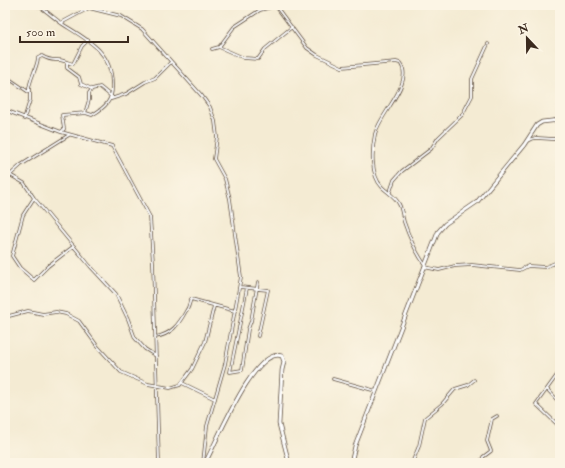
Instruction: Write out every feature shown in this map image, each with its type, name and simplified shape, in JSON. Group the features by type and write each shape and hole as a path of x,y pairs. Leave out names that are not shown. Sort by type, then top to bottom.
{"main road":[{"path":"351,463 377,391 441,228 477,202 539,123 560,120"},
{"path":"204,463 248,380 265,359 278,355 282,356 284,362 282,370 279,424 289,463"}],"street":[{"path":"37,5 61,23 88,40 108,63 113,76 112,98"},
{"path":"212,49 219,47 234,26 260,10 275,6 307,48 333,64 342,67 398,63 402,67 404,80 380,121 375,135 373,159 375,171 380,184 398,203 417,253 425,266 439,270 455,266 472,265 520,270 528,266 546,267 560,261"},
{"path":"61,23 88,8 121,16 142,29 202,96 210,107 213,115 217,137 214,159 225,179 230,199 240,262 240,287 225,364 205,440 204,463"},
{"path":"219,47 244,58 258,59 265,49 292,27"},
{"path":"24,119 30,100 29,91 34,72 38,66 38,58 42,56 52,61 63,60 67,63 73,64 82,46 88,40"},
{"path":"390,193 394,180 402,171 431,149 438,138 462,115 472,96 472,79 488,44"},
{"path":"61,132 64,129 62,115 85,113 94,115 112,98 126,94 141,84 155,78 170,62"},
{"path":"67,63 66,68 78,78 81,84 92,89 100,87 112,98"},
{"path":"5,76 29,91"},
{"path":"85,113 89,100 89,93 92,89"},
{"path":"5,110 24,119 69,135 112,146 148,211 151,233 159,463"},
{"path":"69,135 21,165 10,175 24,183 34,198 116,294 138,342 156,356"},
{"path":"526,141 536,137 560,138"},
{"path":"34,198 23,214 12,256 18,266 34,280 48,266 74,246"},
{"path":"247,288 230,372 242,370 248,329 255,303 255,288 258,282"},
{"path":"240,287 268,290 258,336"},
{"path":"155,337 164,336 178,325 186,312 191,299 235,311"},
{"path":"5,317 28,311 43,314 56,312 66,314 79,321 92,341 118,370 142,382 174,388 182,383 192,369 204,344 214,306"},
{"path":"560,372 536,404 560,427"},
{"path":"333,379 377,391"},
{"path":"412,463 419,446 425,418 442,404 455,389 468,385 474,380"},
{"path":"182,383 215,399"},
{"path":"547,389 560,403"},
{"path":"481,463 483,457 491,451 487,440 492,420 497,416"}]}
